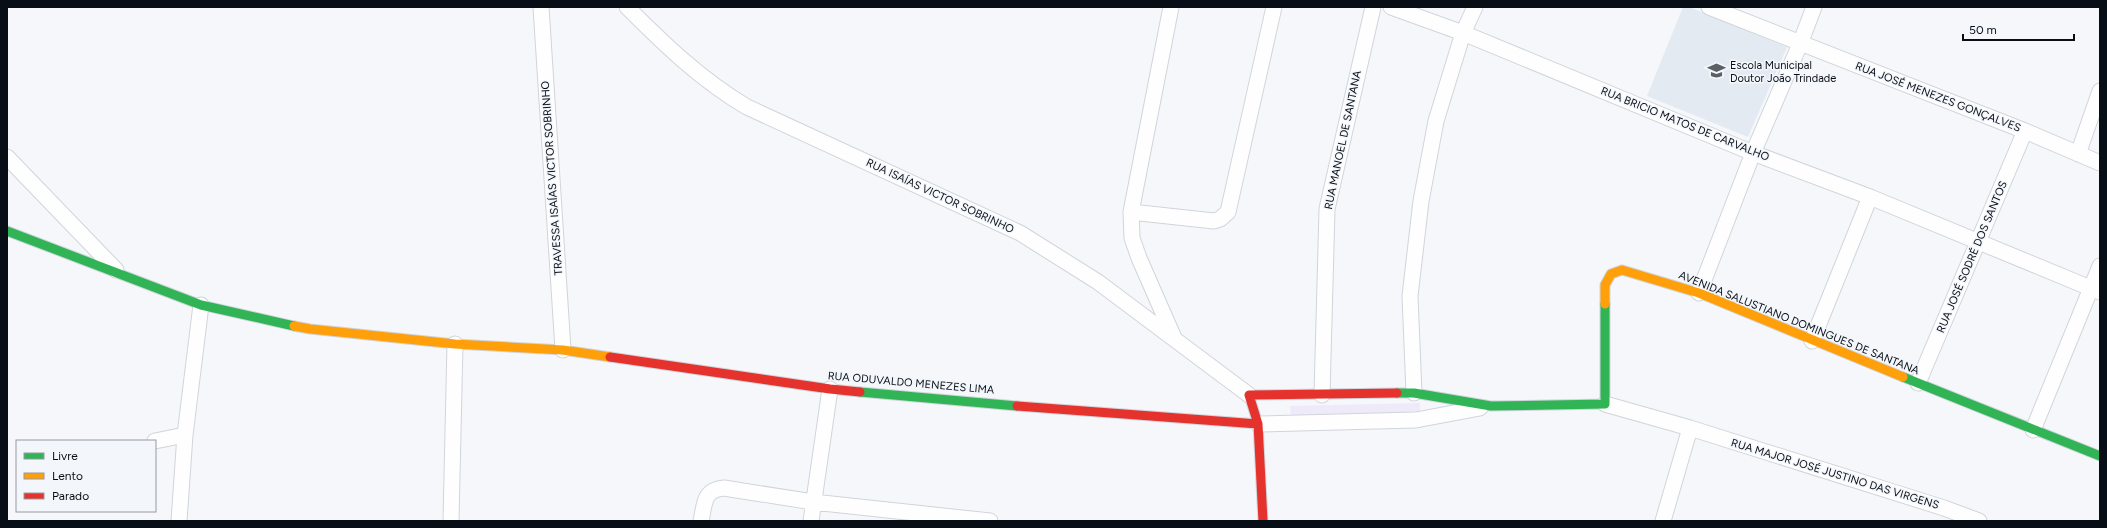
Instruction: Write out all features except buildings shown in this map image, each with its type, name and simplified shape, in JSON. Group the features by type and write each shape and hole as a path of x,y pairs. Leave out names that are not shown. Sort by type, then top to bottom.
{"street":[{"name":"TRAVESSA ISAÍAS VICTOR SOBRINHO","path":"541,7 563,350"},
{"name":"RUA ISAÍAS VICTOR SOBRINHO","path":"627,7 673,53 724,94 747,107 1020,233 1098,282 1249,395"},
{"path":"1171,7 1131,212 1132,238 1139,258 1174,339"},
{"path":"1131,212 1214,220 1220,219 1228,212 1274,7"},
{"name":"RUA MANOEL DE SANTANA","path":"1322,395 1327,209 1373,7"},
{"name":"RUA BRICIO MATOS DE CARVALHO","path":"1391,7 1463,33 1753,153 1870,197 2096,290"},
{"path":"1414,393 1410,296 1421,201 1436,121 1463,33 1475,7"},
{"name":"RUA JOSÉ MENEZES GONÇALVES","path":"1709,7 1800,44 2025,131 2100,163"},
{"path":"1699,293 1753,153 1800,44 1814,7"},
{"path":"2078,154 2100,91"},
{"name":"RUA JOSÉ SODRÉ DOS SANTOS","path":"1918,383 2025,131"},
{"path":"7,156 118,272"},
{"path":"1812,341 1870,197"},
{"name":"RUA ODUVALDO MENEZES LIMA","path":"7,231 118,272 201,305 310,330 455,344 563,350 830,389 1090,412 1258,424"},
{"path":"2033,430 2096,290 2100,266"},
{"name":"AVENIDA SALUSTIANO DOMINGUES DE SANTANA","path":"1605,404 1605,285 1611,274 1622,270 1699,293 1812,341 2100,456"},
{"path":"179,521 185,435 201,305"},
{"path":"451,521 455,344"},
{"path":"811,521 830,389"},
{"path":"1263,521 1258,424 1249,395 1414,393 1491,406"},
{"path":"1258,424 1416,420 1491,406 1605,404"},
{"name":"RUA MAJOR JOSÉ JUSTINO DAS VIRGENS","path":"1605,404 1690,428 1944,508 1979,521"},
{"path":"1663,521 1690,428"},
{"path":"156,441 185,435"},
{"path":"701,521 706,499 709,493 719,489 813,502 990,521"}],"shaded area":[{"name":"Escola Municipal Doutor João Trindade","path":"1683,7 1689,7 1787,47 1748,137 1647,96"},
{"path":"1420,403 1420,414 1291,417 1290,406"}],"traffic: fast":[{"path":"7,231 201,305 294,326"},
{"path":"1397,393 1414,393 1491,406 1605,404 1605,304"},
{"path":"1903,377 2100,456"},
{"path":"860,392 1017,406"}],"traffic: slow":[{"path":"1605,304 1605,285 1611,274 1622,270 1699,293 1903,377"},
{"path":"294,326 310,329 455,344 563,350 610,357"}],"traffic: jam":[{"path":"610,357 860,392"},
{"path":"1263,521 1258,424 1249,395 1397,393"},
{"path":"1017,406 1258,424"}],"place":[{"name":"Escola Municipal Doutor João Trindade","path":"1717,71"}]}
